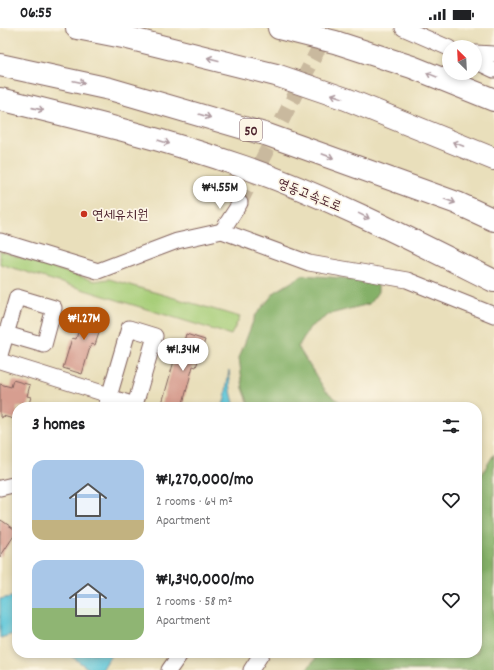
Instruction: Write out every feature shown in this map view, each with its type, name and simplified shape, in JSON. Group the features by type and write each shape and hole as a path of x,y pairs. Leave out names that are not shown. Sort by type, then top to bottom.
{"highway":[{"path":"77,28 128,38 276,75 346,99 494,158"},
{"path":"279,28 336,42 412,66 494,100"},
{"name":"50","path":"0,65 110,89 268,135 457,203 494,220"},
{"name":"영동고속도로","path":"0,99 123,129 245,168 358,213 494,281"}],"street":[{"path":"402,28 442,45"},
{"path":"482,53 494,54"},
{"path":"482,64 494,70"},
{"path":"222,231 240,203"},
{"path":"0,241 98,271 177,241 222,231 309,263 407,280 494,315"},
{"path":"108,401 129,328 155,336 136,402"},
{"path":"0,355 6,334"},
{"path":"0,361 108,401 116,399 126,402"},
{"path":"0,488 12,485"},
{"path":"169,670 177,658"},
{"path":"251,670 259,658"}],"green space":[{"path":"0,251 94,281 109,279 240,317 231,335 0,264"},
{"path":"303,275 367,280 378,284 378,292 369,304 330,314 310,327 298,347 325,390 340,402 248,402 243,388 239,358 255,316 275,292"},
{"path":"494,454 494,670 306,670 316,658 482,658 482,474"}],"water":[{"path":"229,370 234,402 224,402"},
{"path":"12,597 12,634 0,638 0,599"},
{"path":"74,658 109,658 102,670 90,670"}],"building":[{"path":"85,309 105,315 95,345 91,344 82,374 63,368 72,338 76,339"},
{"path":"186,334 205,340 196,367 193,366 183,402 162,402 174,361 178,362"},
{"path":"13,380 30,385 27,396 31,397 30,402 12,402 12,419 3,416 2,418 0,417 0,384 11,387"},
{"path":"1,520 12,528 12,539 0,557"}],"tunnel":[{"path":"240,203 329,28"}],"place":[{"name":"연세유치원","path":"84,214"}]}
